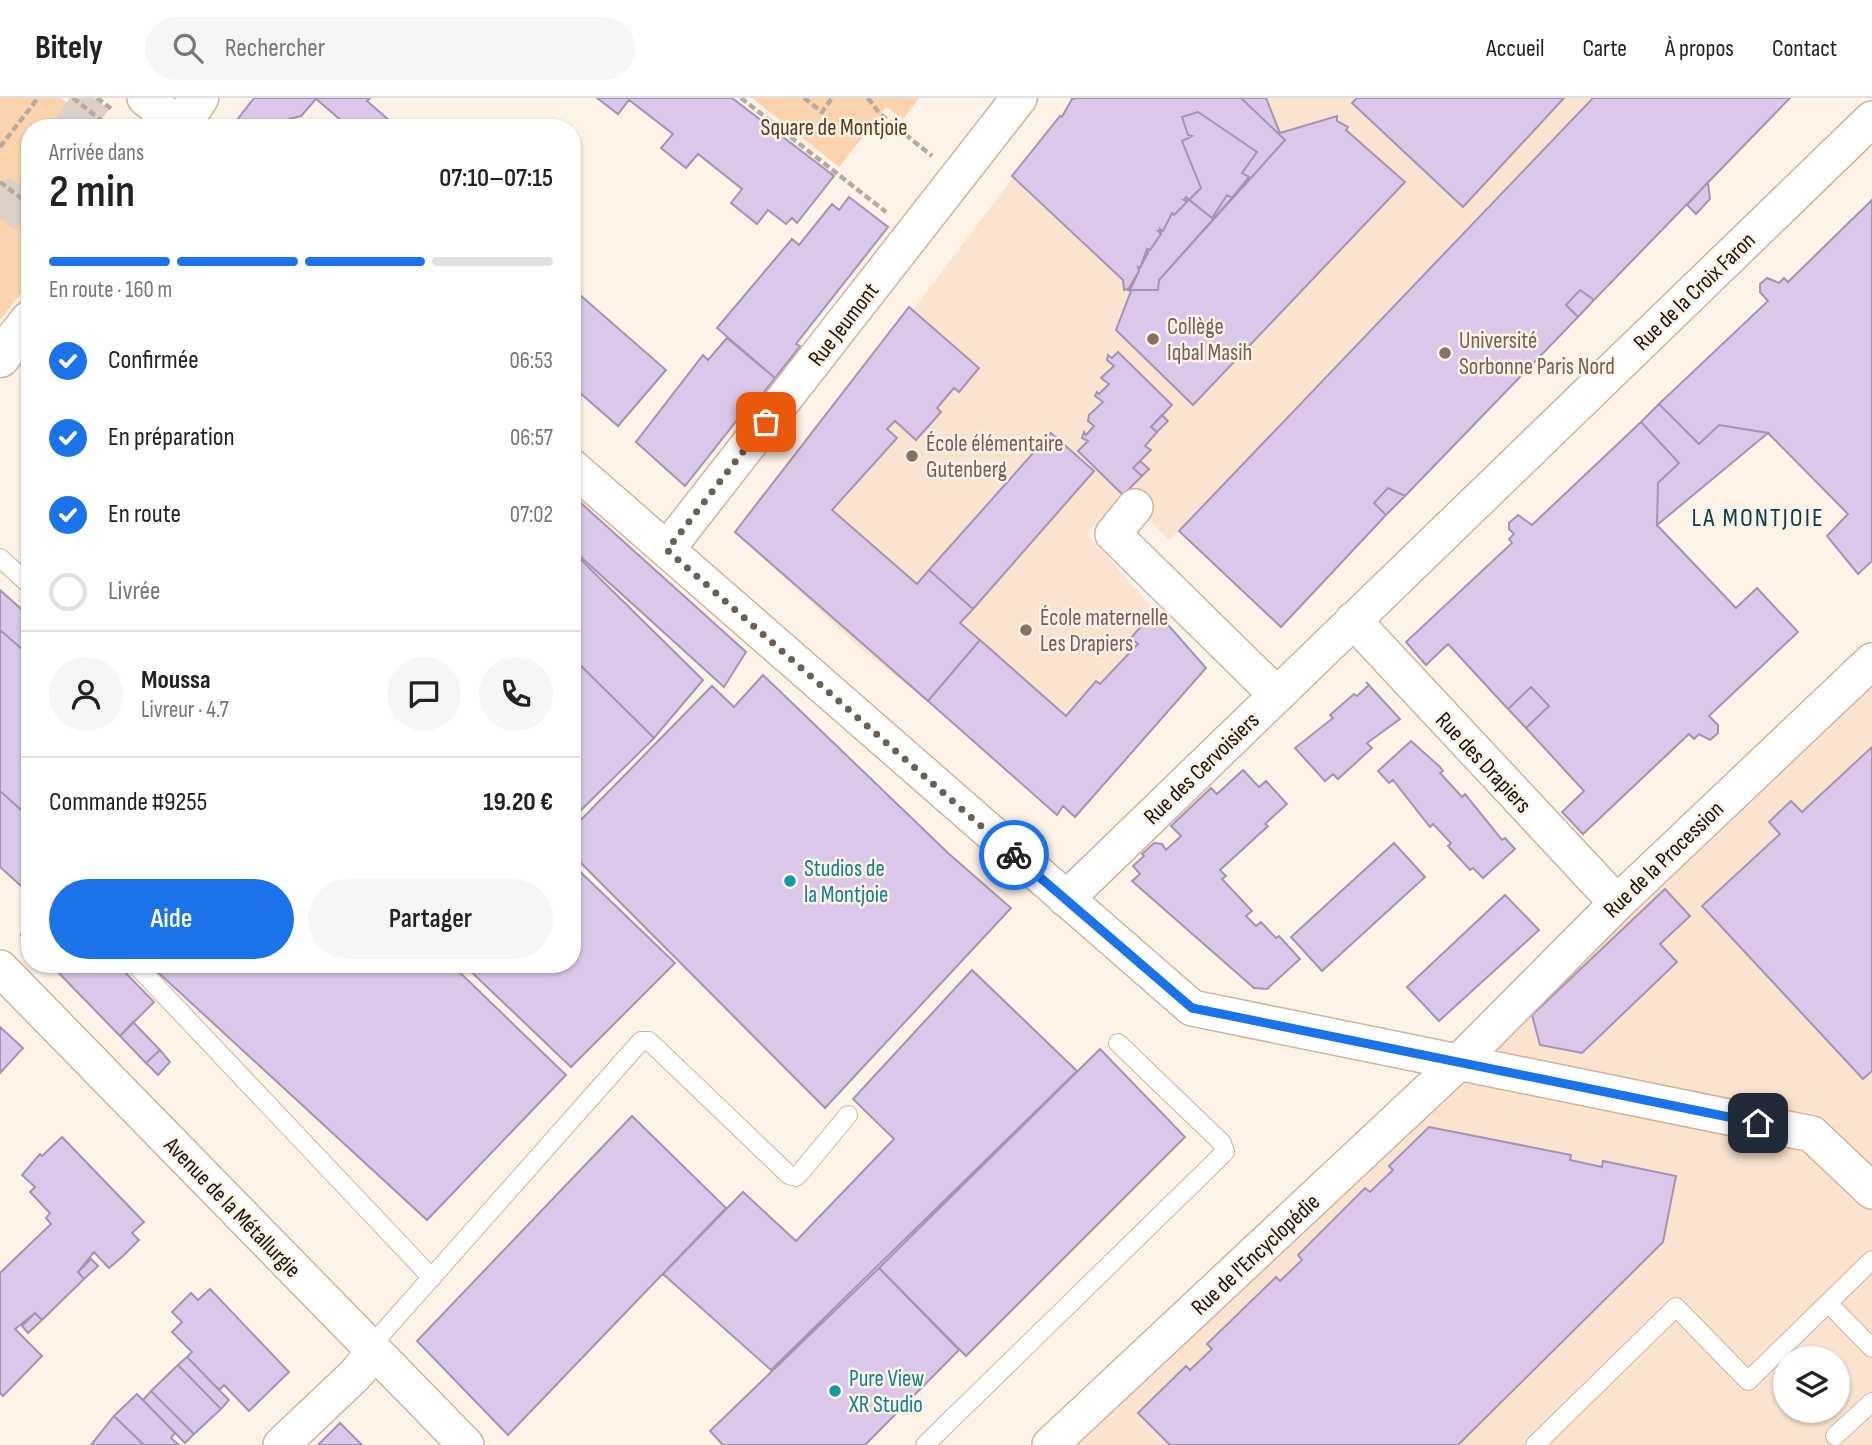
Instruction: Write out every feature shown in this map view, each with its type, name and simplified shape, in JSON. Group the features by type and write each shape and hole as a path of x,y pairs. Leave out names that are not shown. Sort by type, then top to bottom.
{"main road":[{"path":"0,358 21,331"}],"street":[{"path":"145,98 183,119"},
{"name":"Rue Jeumont","path":"667,550 1019,98"},
{"name":"Rue de la Croix Faron","path":"1345,629 1872,119"},
{"path":"581,475 1192,1008 1812,1134 1872,1191"},
{"path":"1135,507 1113,534 1277,695"},
{"name":"Rue des Cervoisiers","path":"1066,898 1345,629"},
{"name":"Rue des Drapiers","path":"1345,629 1617,903"},
{"name":"Rue de la Procession","path":"1459,1062 1617,903 1872,661"},
{"name":"Avenue de la Métallurgie","path":"0,968 466,1445"},
{"name":"Rue de l'Encyclopédie","path":"1050,1445 1459,1062"},
{"path":"281,1445 355,1376 372,1349"}],"lane":[{"path":"0,558 21,577"},
{"path":"144,973 432,1278"},
{"path":"372,1349 641,1041 649,1041 789,1175 796,1177 801,1172 848,1115"},
{"path":"927,1444 1226,1152 1222,1143 1118,1043"},
{"path":"1535,1445 1676,1307 1748,1381 1872,1260"},
{"path":"1828,1303 1872,1348"},
{"path":"1835,1436 1872,1402"}],"path":[{"path":"22,119 38,98"},
{"path":"73,98 100,119"},
{"path":"741,98 913,233"},
{"path":"804,98 822,112 832,98"},
{"path":"868,98 880,114 957,177"},
{"path":"0,147 21,120"},
{"path":"0,182 21,198"}],"shaded area":[{"path":"1073,98 1789,98 1594,300 1584,295 1374,503 1386,515 1281,627 1179,531 1169,540 1123,495 1087,534 1206,668 1075,817 1063,806 1057,815 928,701 862,650 735,532 909,307 913,310"},
{"path":"1872,686 1872,1445 1079,1445 1517,1021"}],"green space":[{"path":"0,98 61,98 89,119 21,119 21,293 0,320"},
{"name":"Square de Montjoie","path":"752,98 919,98 903,119 886,107 839,167"}],"building":[{"path":"254,98 316,99 301,116 289,119 238,119"},
{"path":"315,98 370,98 367,101 388,119 340,119"},
{"path":"597,98 732,98 834,176 797,223 792,218 786,224 768,210 757,224 731,203 742,189 698,154 686,168 661,148 673,134 629,100 618,114"},
{"path":"1241,98 1285,140 1242,188 1249,177 1242,173 1257,152 1198,112 1182,117 1188,135 1192,136 1182,141 1201,188 1189,200 1184,200 1187,202 1174,215 1172,213 1163,231 1160,229 1161,234 1150,250 1147,249 1131,288 1124,290 1123,280 1012,176 1060,116 1062,117 1072,99"},
{"path":"1241,98 1266,98 1280,133 1337,116 1337,121 1348,127 1346,130 1405,182 1193,405 1116,330 1131,291 1128,290 1158,290 1159,280 1285,140"},
{"path":"1357,98 1564,98 1463,207 1352,103"},
{"name":"Université Sorbonne Paris Nord","path":"1593,98 1790,98 1594,300 1580,290 1566,305 1578,317 1405,496 1388,488 1374,503 1386,515 1281,627 1179,531"},
{"path":"1198,112 1257,152 1242,173 1249,177 1232,198 1227,195 1212,218 1189,200 1201,188 1182,141 1192,136 1188,135 1182,117"},
{"path":"1708,182 1710,199 1696,214 1687,205"},
{"path":"1227,195 1232,198 1159,280 1158,290 1128,290 1139,271 1138,267 1140,268 1148,253 1147,249 1150,250 1161,234 1158,231 1163,231 1172,213 1174,215 1187,202 1184,200 1186,197 1212,218"},
{"path":"849,197 888,227 796,344 800,346 775,378 717,328 792,239 799,245 832,204 839,210"},
{"path":"1872,200 1872,561 1858,574 1827,536 1848,514 1768,433 1719,425 1699,444 1659,404 1768,301 1760,292 1760,284 1767,278 1779,283 1784,278 1788,282"},
{"path":"1580,290 1594,300 1578,317 1566,305"},
{"path":"581,296 666,370 618,426 581,394"},
{"path":"909,307 979,368 959,392 954,388 937,408 941,412 916,440 895,421 887,429 897,438 832,510 917,584 929,570 973,609 960,623 980,640 928,701 735,532"},
{"path":"727,338 775,378 748,413 745,410 685,486 636,442 703,355 708,360"},
{"path":"1118,352 1172,405 1151,427 1157,432 1145,446 1151,450 1133,468 1142,476 1123,495 1078,451 1088,441 1082,438 1084,432 1086,435 1094,426 1088,421 1089,415 1103,402 1095,396 1109,384 1101,378 1114,366 1107,360 1108,355 1112,358"},
{"path":"1659,404 1699,444 1719,425 1768,433 1657,525 1658,483 1679,463 1641,422"},
{"path":"1162,415 1168,421 1157,432 1151,427"},
{"path":"1641,422 1679,463 1658,483 1657,525 1736,608 1757,588 1798,632 1709,716 1718,725 1718,733 1710,740 1699,734 1694,739 1689,734 1583,834 1562,812 1584,791 1526,728 1549,706 1531,687 1508,709 1448,644 1426,665 1406,642 1512,543 1509,539 1514,534 1509,529 1509,523 1518,515 1532,525"},
{"path":"1051,433 1094,471 973,609 929,570"},
{"path":"1140,461 1149,469 1142,476 1133,468"},
{"path":"1388,488 1405,496 1386,515 1374,503"},
{"path":"581,503 746,652 724,687 581,557"},
{"path":"581,560 703,680 654,738 581,666"},
{"path":"0,590 21,609 21,648 0,630"},
{"path":"1155,610 1206,668 1075,817 1063,806 1057,815 928,701 980,640 1066,716 1096,681 1100,684 1138,644 1131,638"},
{"path":"0,630 21,648 21,810 0,791"},
{"path":"581,666 654,738 581,810"},
{"name":"Studios de la Montjoie","path":"763,675 948,853 1011,908 825,1108 581,863 581,820 712,686 734,707"},
{"path":"1369,685 1400,719 1367,743 1372,748 1338,779 1333,774 1325,781 1295,748 1333,718 1330,715 1354,694 1357,696"},
{"path":"1531,687 1549,706 1526,728 1508,709"},
{"path":"1411,741 1440,767 1443,771 1440,773 1462,797 1465,794 1502,840 1505,838 1515,849 1483,878 1473,868 1470,870 1448,846 1451,843 1433,824 1430,827 1393,780 1389,783 1378,771"},
{"path":"1872,747 1872,1071 1863,1079 1702,906 1780,834 1769,822 1791,801 1802,812"},
{"path":"1243,770 1259,787 1266,781 1287,804 1265,824 1268,826 1220,870 1226,876 1222,879 1252,911 1246,916 1256,926 1261,922 1276,938 1279,936 1300,959 1267,989 1254,988 1132,881 1140,874 1133,866 1144,856 1142,854 1154,843 1162,844 1166,850 1181,836 1171,826 1211,788 1217,794"},
{"path":"0,791 21,810 21,886 0,867"},
{"path":"1394,843 1425,877 1322,971 1291,937"},
{"path":"581,873 675,963 571,1067 472,973 581,973"},
{"path":"1665,889 1690,916 1660,944 1677,962 1582,1053 1540,1045 1532,1015"},
{"path":"1505,895 1539,930 1439,1021 1407,987"},
{"path":"972,970 1077,1071 771,1370 663,1274 743,1192 796,1241 894,1139 853,1099"},
{"path":"59,973 126,973 154,1002 120,1036"},
{"path":"159,973 460,973 566,1075 427,1220"},
{"path":"133,1022 160,1050 146,1063 120,1036"},
{"path":"0,1027 23,1048 0,1073"},
{"path":"1100,1049 1185,1137 966,1356 879,1268"},
{"path":"160,1050 170,1062 158,1075 146,1063"},
{"path":"632,1116 726,1208 508,1435 417,1341"},
{"path":"1429,1127 1571,1155 1570,1160 1602,1167 1603,1161 1676,1176 1663,1242 1458,1445 1170,1445 1138,1413 1186,1366 1190,1370 1212,1349 1207,1344 1276,1277 1280,1281 1302,1260 1298,1255 1365,1188 1370,1192 1393,1170 1389,1166"},
{"path":"62,1137 144,1222 132,1233 139,1240 109,1268 94,1252 78,1272 84,1279 42,1320 35,1313 15,1329 42,1356 3,1396 0,1393 0,1273 51,1224 46,1218 50,1213 30,1192 35,1187 22,1175 40,1154 42,1156"},
{"path":"91,1259 98,1266 84,1279 78,1272"},
{"name":"Pure View XR Studio","path":"879,1268 959,1350 865,1445 723,1445 710,1431"},
{"path":"210,1289 289,1372 249,1411 224,1385 219,1390 187,1357 192,1352 172,1332 182,1322 172,1312 191,1293 198,1300"},
{"path":"35,1313 42,1320 28,1333 22,1326"},
{"path":"187,1357 229,1400 221,1409 178,1365"},
{"path":"178,1365 221,1409 194,1434 151,1391"},
{"path":"151,1391 194,1434 185,1443 143,1400"},
{"path":"137,1394 175,1433 171,1438 179,1445 144,1445 114,1416"},
{"path":"114,1416 144,1445 91,1445"},
{"path":"340,1423 362,1445 318,1445"}],"tunnel":[{"path":"78,119 94,98"},
{"path":"0,218 21,191"}],"way so far":[{"path":"766,422 667,550 1014,855"}],"place":[{"name":"Collège Iqbal Masih","path":"1153,339"},
{"name":"Université Sorbonne Paris Nord","path":"1445,353"},
{"name":"École élémentaire Gutenberg","path":"912,456"},
{"name":"École maternelle Les Drapiers","path":"1026,630"},
{"name":"Studios de la Montjoie","path":"790,881"},
{"name":"Pure View XR Studio","path":"835,1391"}],"district":[{"name":"LA MONTJOIE","path":"1758,517"}],"route":[{"path":"1014,855 1192,1008 1758,1123"}]}
